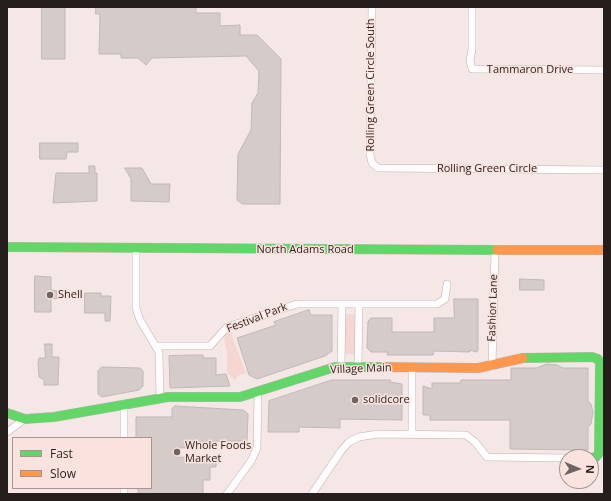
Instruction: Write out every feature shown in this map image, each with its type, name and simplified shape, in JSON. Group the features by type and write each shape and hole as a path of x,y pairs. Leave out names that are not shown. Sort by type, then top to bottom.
{"street":[{"name":"Rolling Green Circle South","path":"372,7 370,154 372,163"},
{"name":"Tammaron Drive","path":"472,7 472,49 470,61 472,69 604,70"},
{"name":"Rolling Green Circle","path":"372,163 378,168 604,170"},
{"name":"North Adams Road","path":"7,247 136,250 604,250"},
{"path":"136,250 136,308 140,320 156,346 160,357 160,398"},
{"name":"Fashion Lane","path":"492,366 495,250"},
{"name":"Festival Park","path":"156,346 210,346 227,327 287,306 302,303 437,304 445,299 446,284"},
{"path":"341,367 342,304"},
{"path":"358,368 359,304"},
{"name":"Village Main","path":"7,413 24,419 60,417 171,396 240,397 258,393 330,368 478,368 530,357 592,357 598,359 600,367 599,452"},
{"path":"412,368 412,434"},
{"path":"227,494 251,461 257,448 258,393"},
{"path":"124,405 124,437"},
{"path":"7,432 24,419"},
{"path":"312,494 341,451 354,439 368,434 466,435 475,442 487,458 559,458"}],"shaded area":[{"path":"344,315 356,315 355,354 344,354"},
{"path":"230,331 246,373 237,376 235,381 227,372 227,352 224,339 225,335"}],"building":[{"path":"42,7 65,7 65,59 42,59"},
{"path":"96,7 196,7 196,13 220,13 220,26 240,25 240,35 257,35 281,59 280,204 242,204 237,200 238,154 251,130 252,103 258,93 259,71 246,56 152,58 146,65 138,58 121,58 121,54 99,54 100,14 96,14"},
{"path":"40,143 78,143 78,152 67,152 66,159 40,159"},
{"path":"89,166 95,166 95,173 97,173 97,201 53,203 56,173 89,173"},
{"path":"125,168 142,168 151,184 170,184 169,202 131,201 131,179"},
{"path":"35,276 51,277 51,290 57,291 57,299 51,298 51,312 35,312"},
{"path":"520,279 544,280 544,290 520,290"},
{"path":"85,293 101,293 101,296 111,296 110,321 105,321 105,313 85,313"},
{"path":"454,299 478,299 478,351 434,351 433,355 387,355 388,352 371,352 367,348 368,321 371,318 392,318 392,332 434,332 434,318 454,318"},
{"path":"309,310 311,315 332,315 332,351 325,356 257,379 249,375 237,338 276,325 274,322"},
{"path":"45,344 52,344 52,357 59,357 58,385 44,385 44,380 39,377 38,363 39,358 45,358"},
{"path":"203,355 203,358 216,358 216,375 226,374 230,386 170,388 169,356"},
{"path":"547,364 557,365 563,368 588,368 588,401 591,404 593,412 591,424 588,427 588,449 510,449 510,420 430,420 430,415 423,415 423,386 432,389 432,383 460,383 461,380 511,380 511,368 536,368"},
{"path":"102,367 140,368 143,371 143,386 139,390 102,397 98,394 98,371"},
{"path":"332,380 391,380 390,382 402,384 402,420 340,419 340,428 299,427 299,432 268,432 269,401"},
{"name":"Whole Foods Market","path":"175,406 243,410 248,414 247,441 216,441 216,447 174,448 174,457 216,458 216,467 210,467 210,480 203,480 203,494 138,494 138,489 152,489 152,437 136,437 136,417 172,417 172,409"}],"traffic: fast":[{"path":"7,247 497,250"},
{"path":"523,358 592,357 598,359 600,364 599,453"},
{"path":"7,413 25,419 54,417 168,397 240,397 335,367 384,367"}],"traffic: slow":[{"path":"497,250 604,250"},
{"path":"384,367 478,368 523,358"}],"place":[{"name":"Shell","path":"50,295"},
{"name":"solidcore","path":"355,400"},
{"name":"Whole Foods Market","path":"177,452"}]}
